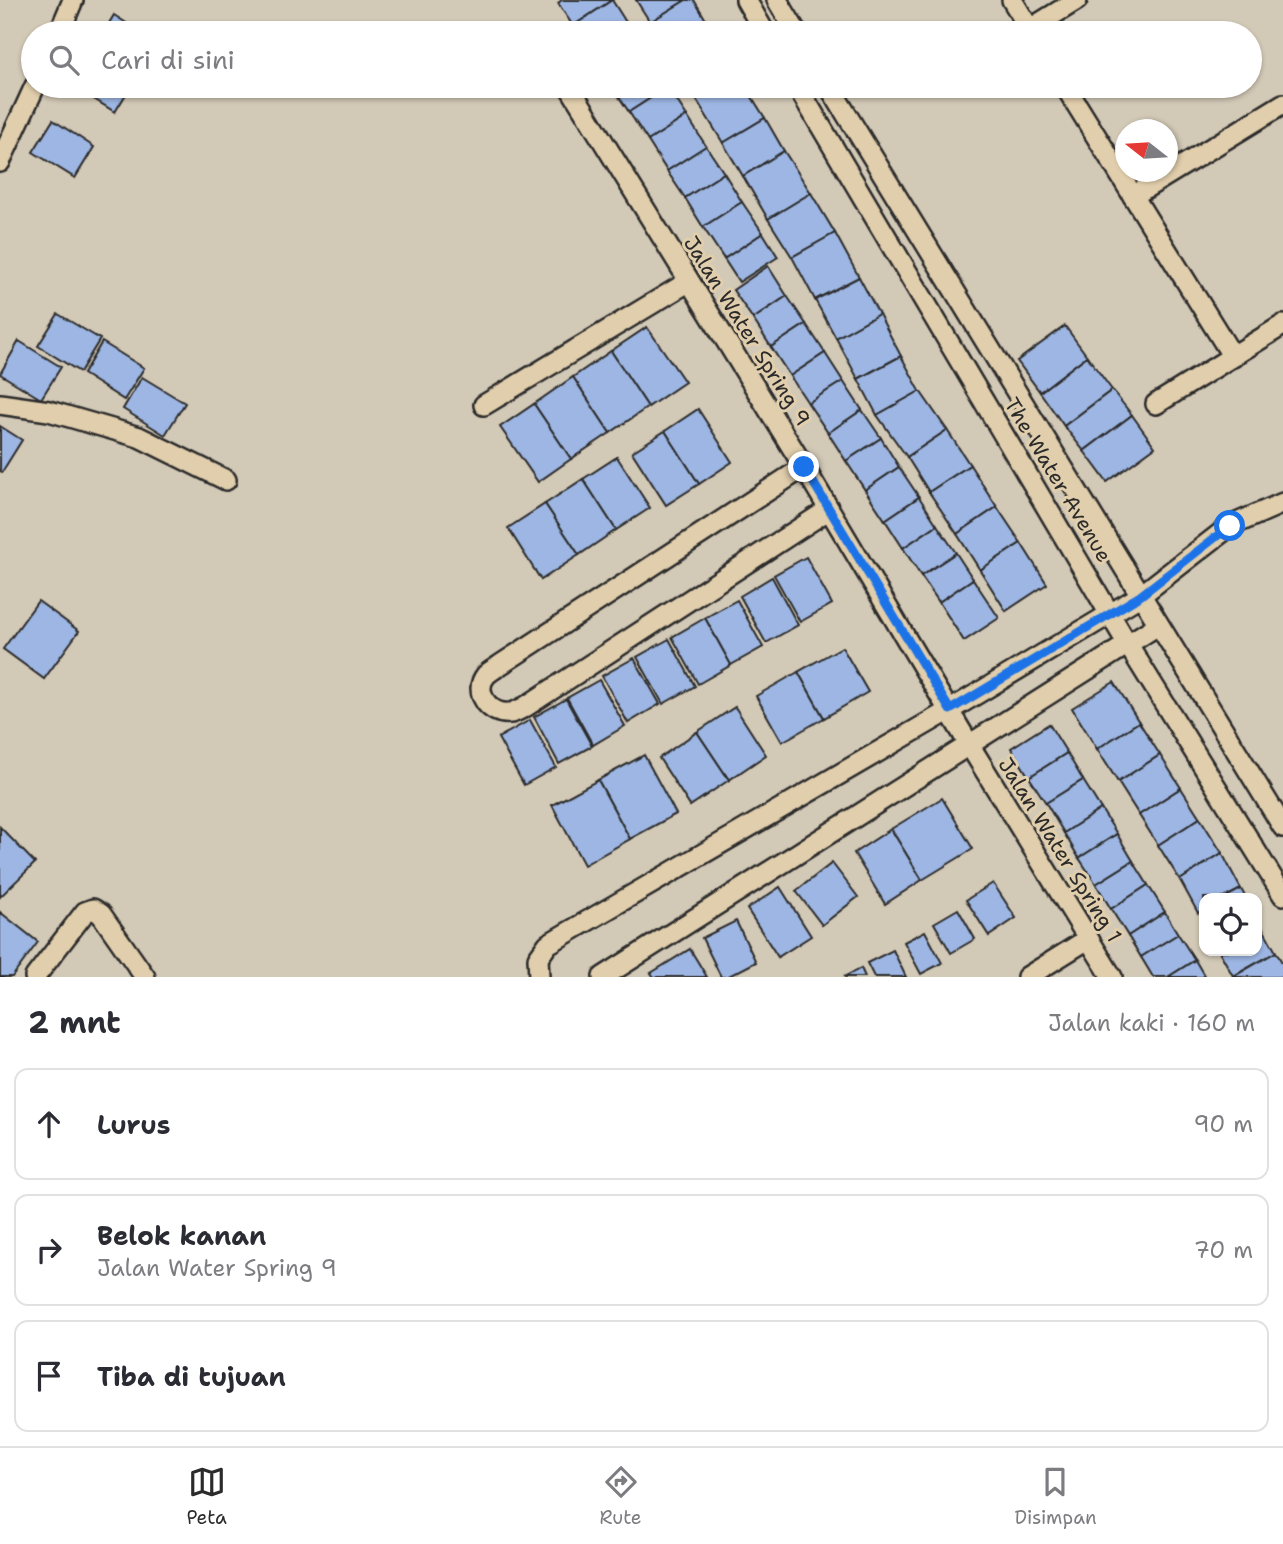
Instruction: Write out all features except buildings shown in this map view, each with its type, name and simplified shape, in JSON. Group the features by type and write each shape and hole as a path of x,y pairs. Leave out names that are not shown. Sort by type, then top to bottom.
{"street":[{"path":"64,21 73,0"},
{"path":"746,0 758,21"},
{"path":"777,0 790,21"},
{"path":"1012,0 1025,21"},
{"path":"1046,21 1077,0"},
{"path":"0,162 29,98"},
{"name":"Jalan Water Spring 9","path":"577,98 804,467 970,746"},
{"name":"The Water Avenue","path":"804,98 1127,643 1283,895"},
{"name":"The Water Avenue","path":"836,98 1283,827"},
{"path":"1072,98 1233,357"},
{"path":"1133,196 1283,104"},
{"path":"484,405 688,282"},
{"path":"1156,404 1283,325"},
{"path":"0,404 49,411 139,437 226,480"},
{"path":"804,467 500,665 485,676 481,688 484,700 490,708 500,713 511,713 526,707 828,510"},
{"path":"539,977 538,958 548,944 1140,596 1230,526 1283,503"},
{"path":"603,977 1158,625"},
{"name":"Jalan Water Spring 1","path":"970,746 1112,977"},
{"path":"35,977 85,912 93,909 101,914 145,977"},
{"path":"1027,977 1088,939"}],"route":[{"path":"804,467 950,710 1140,596 1230,526"}]}
